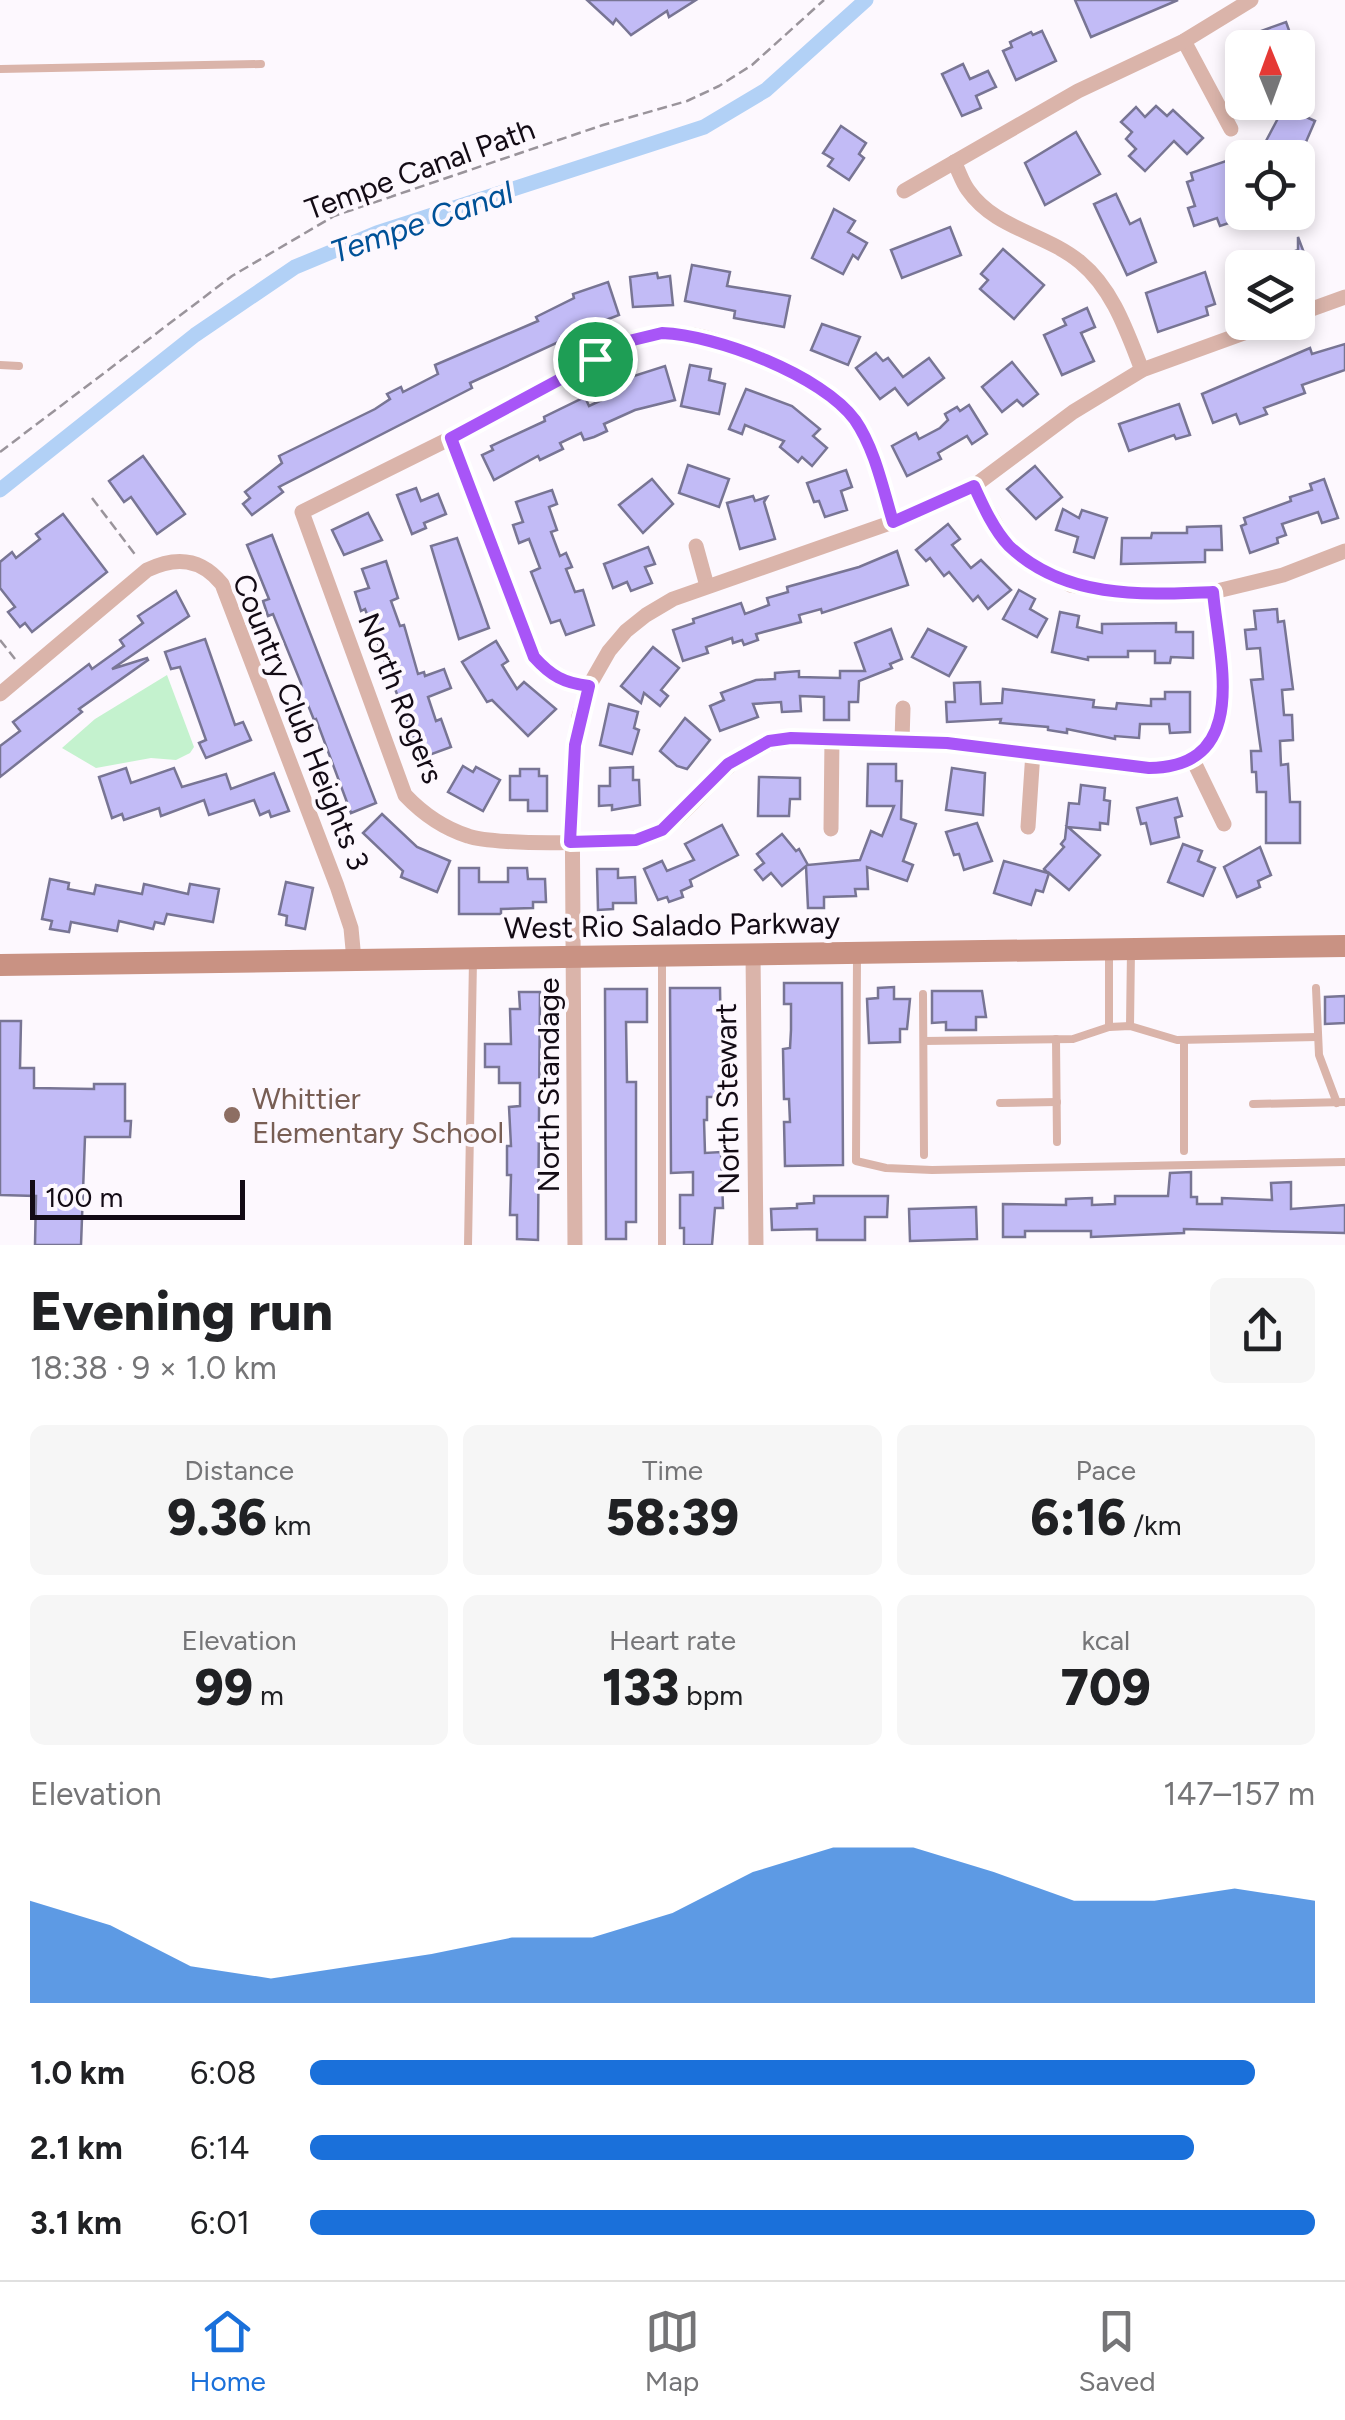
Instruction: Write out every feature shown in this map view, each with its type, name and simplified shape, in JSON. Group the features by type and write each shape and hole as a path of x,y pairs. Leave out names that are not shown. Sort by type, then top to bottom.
{"main road":[{"name":"West Rio Salado Parkway","path":"0,965 1345,946"}],"street":[{"path":"904,191 1078,91 1184,41 1251,0"},
{"path":"1184,41 1231,129"},
{"path":"954,162 968,190 986,209 1006,224 1056,245 1082,263 1121,317 1142,370"},
{"path":"1315,308 1345,297"},
{"path":"589,686 568,684 550,674 534,657 451,438 633,340 662,333 689,334 744,352 816,386 834,399 854,420 867,443 893,522"},
{"name":"North Standage","path":"575,1245 575,958 570,842 575,745 597,668 626,631 673,599 893,522 974,486 1074,412 1142,370 1225,340"},
{"name":"North Rogers","path":"451,438 302,512 405,795 422,813 472,838 636,840 662,830 728,764 769,741 791,738 902,740 1149,768 1175,768 1192,758"},
{"path":"974,486 1007,544 1035,566 1071,585 1111,592 1213,592 1283,575 1345,551"},
{"path":"696,546 707,586"},
{"name":"Country Club Heights 3","path":"147,570 164,562 196,563 210,570 222,584 351,928 354,960"},
{"path":"0,694 147,570"},
{"path":"1213,592 1224,711 1217,734 1192,758 1224,824"},
{"path":"902,740 904,708"},
{"path":"831,829 832,738"},
{"path":"1028,827 1033,752"},
{"name":"North Stewart","path":"753,953 756,1245"}],"lane":[{"path":"0,69 262,64"},
{"path":"0,365 19,366"},
{"path":"1120,948 1130,1026"},
{"path":"1108,1027 1120,948"},
{"path":"857,952 856,1161 886,1168 932,1170 1345,1162"},
{"path":"662,956 662,1245"},
{"path":"468,1245 473,959"},
{"path":"1252,1104 1341,1102 1321,1064 1316,988"},
{"path":"923,994 924,1155"},
{"path":"924,1041 1073,1039 1108,1027 1130,1026 1184,1040 1317,1037"},
{"path":"1056,1039 1057,1142"},
{"path":"1184,1040 1184,1151"},
{"path":"1000,1104 1057,1102"}],"path":[{"name":"Tempe Canal Path","path":"0,452 232,276 334,216 603,125 687,101 720,86 752,64 824,0"},
{"path":"92,498 147,570"},
{"path":"0,640 25,672"}],"green space":[{"path":"167,675 194,747 190,753 176,760 151,758 96,768 62,748 95,719"}],"building":[{"path":"587,0 696,0 669,17 667,11 631,35 616,19 613,24"},
{"path":"1075,0 1178,0 1091,37"},
{"path":"1286,22 1289,30 1264,30"},
{"path":"1042,31 1056,61 1016,80 1003,51 1012,47 1010,42"},
{"path":"963,64 970,79 988,71 996,87 976,96 981,108 962,116 942,74"},
{"path":"1156,106 1167,116 1173,110 1203,138 1187,154 1174,141 1145,171 1129,156 1136,149 1126,139 1132,132 1121,122 1136,107 1145,117"},
{"path":"1277,120 1315,121 1307,140 1267,140"},
{"path":"841,126 866,143 859,154 864,158 849,180 828,166 833,159 823,153"},
{"path":"1076,132 1100,174 1045,205 1025,163"},
{"path":"1225,161 1225,224 1220,226 1217,218 1194,226 1188,208 1195,206 1187,182 1193,180 1191,173"},
{"path":"1116,194 1130,224 1140,219 1156,262 1127,275 1094,204"},
{"path":"834,209 855,221 848,232 867,243 858,259 853,255 843,274 812,258"},
{"path":"950,227 961,255 902,278 891,250"},
{"path":"1003,249 1044,285 1014,319 980,289 988,280 981,274"},
{"path":"692,265 730,272 727,286 790,296 784,327 734,318 735,311 685,301"},
{"path":"1205,272 1215,304 1206,307 1208,315 1158,332 1146,293"},
{"path":"657,273 658,278 670,276 673,305 633,307 630,277"},
{"path":"608,282 619,315 561,337 563,340 470,383 472,388 279,487 283,492 252,515 243,504 250,498 245,492 282,463 279,456 375,409 390,399 387,394 401,387 403,392 438,374 435,365 538,321 536,317 574,298 573,294"},
{"path":"1087,308 1095,327 1081,333 1094,361 1062,375 1044,335 1066,325 1063,319"},
{"path":"822,324 860,337 848,365 811,350"},
{"path":"1345,344 1345,370 1302,385 1305,393 1264,408 1267,414 1240,424 1236,414 1213,423 1202,394 1310,348 1312,354"},
{"path":"876,353 883,361 888,358 903,377 929,358 944,378 908,405 895,388 880,399 856,368"},
{"path":"1012,362 1038,394 1023,406 1017,400 1002,412 982,387"},
{"path":"690,365 711,369 709,380 725,384 719,414 681,406"},
{"path":"665,366 675,400 635,410 604,424 607,431 594,437 584,440 581,433 560,443 563,449 540,460 538,456 494,480 482,455 493,450 491,446 585,397 589,406 619,392 615,382"},
{"path":"746,389 792,406 820,429 813,436 827,448 812,466 802,457 798,462 780,447 784,441 745,425 742,434 729,429"},
{"path":"1179,404 1190,435 1176,439 1174,435 1129,451 1119,424"},
{"path":"969,405 987,434 972,444 967,436 938,453 941,459 907,476 892,446 916,433 919,439 940,428 948,420 945,414"},
{"path":"143,456 185,514 157,534 131,497 124,502 109,481"},
{"path":"688,465 729,479 719,507 679,493"},
{"path":"1035,466 1062,497 1036,519 1007,489"},
{"path":"846,470 852,487 841,491 847,510 825,517 807,483"},
{"path":"652,479 673,504 643,533 619,505"},
{"path":"1324,479 1338,518 1322,523 1318,512 1282,524 1286,535 1277,538 1278,543 1250,553 1241,526 1246,524 1244,518 1291,501 1290,497 1312,490 1310,484"},
{"path":"416,488 421,501 438,494 446,514 424,523 426,528 412,534 397,495"},
{"path":"552,490 557,504 549,507 557,530 551,532 560,556 566,553 572,567 566,569 575,592 583,590 594,625 566,635 560,620 551,623 531,572 540,568 529,539 519,543 513,525 523,522 516,502"},
{"path":"753,496 755,501 767,497 764,502 775,539 740,549 727,503"},
{"path":"1063,509 1079,518 1082,510 1107,518 1094,558 1074,552 1078,537 1056,530"},
{"path":"368,513 382,540 344,555 332,530"},
{"path":"63,514 107,572 32,632 25,623 20,627 8,612 15,607 0,588 0,562 12,552 16,558 40,539 36,534"},
{"path":"948,524 960,539 952,545 971,568 981,560 1011,590 988,609 978,596 973,601 949,572 944,576 930,558 926,561 916,550"},
{"path":"1221,526 1222,550 1205,550 1205,562 1121,564 1122,538 1151,538 1152,533 1187,533 1187,527"},
{"path":"272,535 376,803 351,813 316,719 308,705 301,707 296,693 302,691 301,683 273,614 268,616 263,601 269,599 247,545"},
{"path":"457,538 489,628 459,639 431,546"},
{"path":"648,547 655,564 645,567 652,583 631,591 627,582 613,588 604,564"},
{"path":"897,551 908,585 822,613 821,609 799,615 801,622 756,634 758,640 744,645 742,640 733,643 732,638 706,647 708,653 683,661 673,630 694,623 693,619 741,603 745,614 769,605 767,598 788,592 787,587 859,567"},
{"path":"386,561 398,598 391,601 400,626 404,625 418,674 424,672 425,676 444,669 451,688 428,697 451,747 421,758 365,609 361,611 355,592 369,588 362,569"},
{"path":"1019,590 1035,599 1030,609 1047,619 1037,637 1003,619"},
{"path":"176,591 189,616 112,669 148,660 79,709 82,712 0,777 0,746 20,731 13,722 89,664 92,669 124,646 120,640 143,623 138,616"},
{"path":"1277,609 1278,622 1284,621 1293,689 1282,690 1284,715 1292,715 1293,740 1280,741 1281,765 1288,764 1290,802 1300,802 1300,843 1266,843 1266,792 1257,792 1256,772 1252,772 1251,751 1261,751 1251,680 1263,679 1260,648 1247,649 1245,630 1256,629 1254,611"},
{"path":"1060,612 1079,616 1077,627 1102,633 1102,624 1176,623 1176,632 1193,632 1193,658 1171,657 1170,663 1155,663 1155,651 1128,651 1128,657 1088,660 1052,652"},
{"path":"891,629 902,659 890,664 892,668 859,681 858,702 849,702 849,720 824,720 824,697 800,696 801,711 782,712 781,702 753,704 758,717 720,731 710,706 724,700 721,693 756,680 775,679 775,673 799,671 799,677 840,678 840,671 865,671 855,643"},
{"path":"928,629 966,647 949,676 912,657"},
{"path":"205,639 235,725 243,722 251,740 206,758 199,743 206,740 180,667 171,669 165,652"},
{"path":"496,641 508,661 502,665 517,689 524,682 556,709 528,736 492,700 487,702 462,662"},
{"path":"653,647 679,668 661,690 668,696 660,706 644,693 641,703 621,686"},
{"path":"980,682 981,704 1002,703 1003,689 1094,700 1093,707 1116,709 1117,703 1151,706 1151,699 1165,699 1165,692 1190,692 1190,732 1170,733 1169,724 1140,724 1139,738 1115,739 1067,729 1067,733 1048,727 1000,723 1001,719 947,722 946,702 955,702 954,683"},
{"path":"609,704 638,712 634,728 639,730 632,754 600,745"},
{"path":"685,718 710,740 687,769 677,766 660,751"},
{"path":"868,764 896,764 896,781 902,781 901,819 916,824 903,861 913,865 907,881 867,867 868,889 855,889 856,896 824,897 824,908 808,908 806,866 782,886 771,873 763,880 755,870 764,863 757,854 782,834 796,851 799,849 808,865 860,860 871,831 882,836 894,806 867,806"},
{"path":"463,766 473,772 476,767 500,780 483,811 448,792"},
{"path":"633,767 633,780 639,780 640,805 612,810 612,805 599,806 599,786 610,786 610,768"},
{"path":"126,768 131,783 174,768 182,787 226,774 231,789 274,773 289,811 271,817 269,811 260,815 254,800 209,815 204,800 161,816 159,808 124,820 122,814 112,818 99,777"},
{"path":"952,768 985,773 983,815 946,810"},
{"path":"520,769 539,769 539,776 547,776 547,811 528,811 528,800 510,800 510,776 520,776"},
{"path":"759,777 800,778 800,799 790,799 789,816 758,816"},
{"path":"1081,785 1105,788 1104,800 1110,801 1108,824 1100,823 1100,830 1068,827 1100,855 1069,890 1049,873 1043,892 1036,890 1031,905 994,893 1004,861 1048,873 1044,869 1064,847 1061,844 1069,803 1079,804"},
{"path":"1177,798 1182,816 1175,818 1179,837 1151,844 1137,808"},
{"path":"382,814 417,847 450,861 437,892 401,877 403,871 363,833"},
{"path":"977,823 992,861 964,870 946,832"},
{"path":"722,825 738,855 690,880 692,886 681,891 683,897 669,902 667,897 658,900 644,869 662,861 667,871 694,860 685,844"},
{"path":"1183,844 1202,851 1198,861 1215,868 1203,896 1168,882"},
{"path":"1260,847 1271,875 1258,881 1260,887 1237,897 1224,867"},
{"path":"459,868 479,868 479,882 508,882 508,868 527,868 528,879 545,879 546,902 533,902 533,908 501,909 501,914 459,914"},
{"path":"597,869 618,869 618,878 635,877 636,903 613,903 613,909 598,910"},
{"path":"50,879 69,883 68,889 94,894 96,885 142,894 144,884 188,894 190,884 219,889 213,922 167,914 164,924 155,922 153,929 119,921 117,931 71,922 69,932 50,929 52,921 42,919"},
{"path":"286,882 313,888 305,929 286,925 287,916 279,914"},
{"path":"784,983 842,983 843,1165 785,1166 784,1122 790,1122 789,1099 784,1099 783,1049 790,1048 791,1004 784,1004"},
{"path":"894,987 894,999 910,999 907,1029 900,1029 900,1042 869,1043 867,999 878,998 878,988"},
{"path":"670,988 720,988 722,1097 707,1097 704,1120 705,1153 721,1152 723,1208 715,1208 712,1245 684,1245 680,1195 693,1195 693,1172 671,1173"},
{"path":"605,989 647,989 647,1022 626,1022 627,1082 636,1082 636,1222 626,1222 626,1239 606,1239"},
{"path":"932,991 982,991 986,1017 976,1017 976,1030 946,1030 946,1022 932,1023"},
{"path":"519,992 540,992 538,1240 517,1239 517,1215 510,1215 509,1107 520,1106 520,1083 499,1083 499,1067 485,1067 485,1044 511,1044 510,1009 520,1009"},
{"path":"1345,996 1345,1023 1325,1024 1325,997"},
{"path":"0,1021 21,1021 20,1068 34,1068 34,1088 94,1089 94,1084 125,1084 125,1121 131,1121 130,1137 85,1137 81,1245 35,1245 36,1196 0,1195"},
{"path":"1191,1172 1191,1197 1197,1197 1197,1204 1222,1204 1222,1198 1272,1200 1271,1183 1291,1182 1291,1209 1345,1205 1345,1233 1184,1229 1184,1233 1091,1237 1091,1231 1025,1231 1025,1237 1003,1237 1003,1204 1066,1205 1066,1199 1092,1198 1092,1205 1115,1204 1115,1196 1168,1196 1170,1173"},
{"path":"814,1196 888,1196 887,1217 865,1217 865,1240 817,1240 817,1229 772,1230 771,1209 814,1203"},
{"path":"976,1207 977,1239 910,1241 909,1209"}],"waterway":[{"name":"Tempe Canal","path":"0,490 195,335 295,267 377,233 704,127 766,90 866,0"}],"place":[{"name":"Whittier Elementary School","path":"232,1115"}],"route":[{"path":"662,333 715,340 816,386 834,399 854,420 867,443 893,522 974,486 1007,544 1035,566 1071,585 1111,592 1213,592 1224,711 1217,734 1207,747 1175,768 902,740 769,741 728,764 662,830 636,840 570,842 575,745 589,686 568,684 550,674 534,657 451,438 595,359 633,340 662,333"}]}
